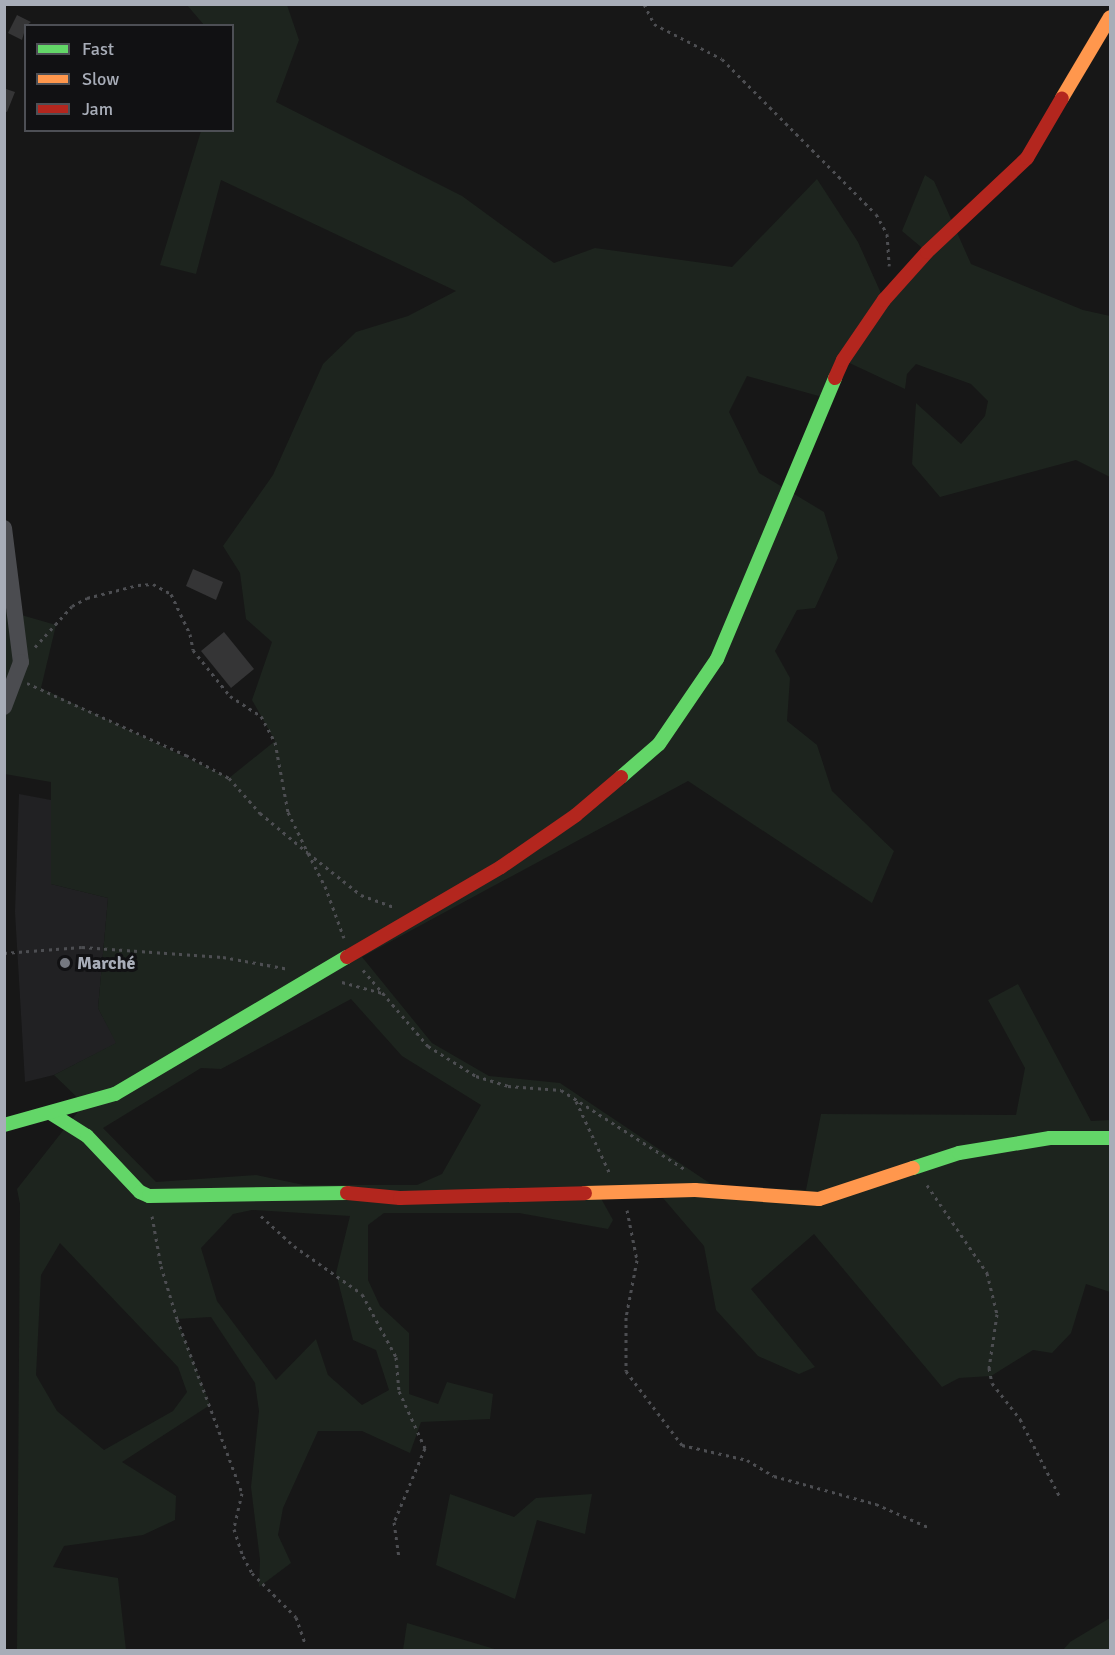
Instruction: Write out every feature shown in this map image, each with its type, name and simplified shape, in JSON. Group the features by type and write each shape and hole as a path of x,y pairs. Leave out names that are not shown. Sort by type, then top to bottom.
{"street":[{"path":"4,1125 52,1114 115,1094 501,867 576,815 659,744 683,713 717,659 843,360 884,300 927,252 1027,158 1110,17"},
{"path":"4,528 21,662 4,707"},
{"path":"52,1114 87,1136 140,1192 149,1196 240,1197 349,1193 400,1198 695,1190 819,1199 959,1153 1050,1138 1110,1138"}],"path":[{"path":"644,4 654,24 662,30 722,59 876,214 886,234 888,267"},
{"path":"21,662 72,606 87,598 138,585 153,584 171,594 190,634 193,650 230,696 261,716 275,742 288,812 308,853 361,895 395,907 425,911"},
{"path":"4,953 82,947 223,957 317,975 383,994"},
{"path":"576,1099 632,1220 638,1260 626,1317 626,1371 682,1445 747,1460 774,1476 876,1504 928,1527"},
{"path":"919,1179 933,1188 987,1273 997,1314 989,1368 992,1383 1020,1419 1060,1497"},
{"path":"149,1196 161,1266 177,1319 242,1493 234,1528 243,1556 252,1573 296,1617 305,1643"},
{"path":"240,1197 294,1246 362,1294 396,1356 399,1391 425,1448 394,1522 399,1559"}],"shaded area":[{"path":"187,5 287,5 299,40 276,102 462,196 554,263 595,248 732,267 817,179 858,242 884,300 927,252 902,231 925,175 934,181 971,264 1083,310 1110,316 1110,477 1076,460 940,497 912,464 916,403 961,444 985,416 988,401 971,384 916,364 907,374 905,389 843,360 826,398 747,376 729,412 759,473 824,512 838,558 815,608 797,610 775,651 790,678 787,721 817,745 832,791 894,851 872,903 688,781 362,957 432,1043 489,1076 560,1083 714,1186 806,1190 821,1114 1016,1115 1025,1068 988,1000 1018,984 1091,1121 1110,1120 1110,1292 1086,1284 1071,1333 1052,1353 1033,1350 991,1376 959,1378 942,1387 814,1234 751,1289 815,1367 799,1374 758,1356 716,1310 704,1246 657,1191 598,1193 613,1220 608,1229 519,1213 384,1213 368,1225 368,1280 380,1306 409,1333 409,1394 438,1404 447,1382 493,1394 490,1419 421,1422 410,1453 362,1431 318,1431 283,1508 278,1535 291,1563 259,1587 260,1560 251,1487 259,1411 255,1383 211,1317 177,1319 210,1405 122,1462 176,1496 175,1520 143,1535 64,1546 53,1567 118,1578 126,1650 17,1650 20,1204 17,1189 84,1104 54,1075 116,1043 98,1008 108,898 51,884 51,782 5,774 4,610 56,625 41,688 229,778 275,741 252,700 272,642 246,619 240,573 223,546 273,475 323,364 356,332 408,316 456,291 221,180 196,274 160,265 201,132 234,132 234,24 203,24","holes":["351,999 402,1056 481,1105 442,1174 417,1185 304,1185 256,1175 156,1182 103,1128 201,1068 221,1069","252,1210 350,1216 336,1273 353,1340 376,1350 389,1390 362,1405 328,1375 316,1339 276,1380 217,1301 201,1248 233,1214","60,1243 178,1367 187,1392 173,1411 104,1450 57,1411 36,1375 41,1275"]},
{"path":"19,794 51,800 51,884 108,898 98,1008 117,1043 54,1075 25,1082 15,912"},
{"path":"450,1494 514,1517 536,1498 592,1494 585,1534 537,1520 515,1599 436,1565"},
{"path":"1110,1618 1110,1650 1063,1650 1070,1642"},
{"path":"407,1623 498,1650 403,1650"}],"building":[{"path":"17,15 31,22 24,24 22,40 8,33"},
{"path":"6,89 15,92 7,112 4,111"},
{"path":"193,569 223,582 216,600 186,586"},
{"path":"224,632 254,669 231,688 201,651"}],"traffic: fast":[{"path":"621,777 659,744 717,659 835,378"},
{"path":"4,1125 115,1094 347,957"},
{"path":"52,1114 87,1136 140,1192 149,1196 347,1193"},
{"path":"913,1168 959,1153 1050,1138 1110,1138"}],"traffic: slow":[{"path":"1062,98 1110,17"},
{"path":"585,1193 695,1190 819,1199 913,1168"}],"traffic: jam":[{"path":"835,378 843,360 884,300 927,252 1027,158 1062,98"},
{"path":"347,957 501,867 576,815 621,777"},
{"path":"347,1193 400,1198 585,1193"}],"place":[{"name":"Marché","path":"65,963"}]}
